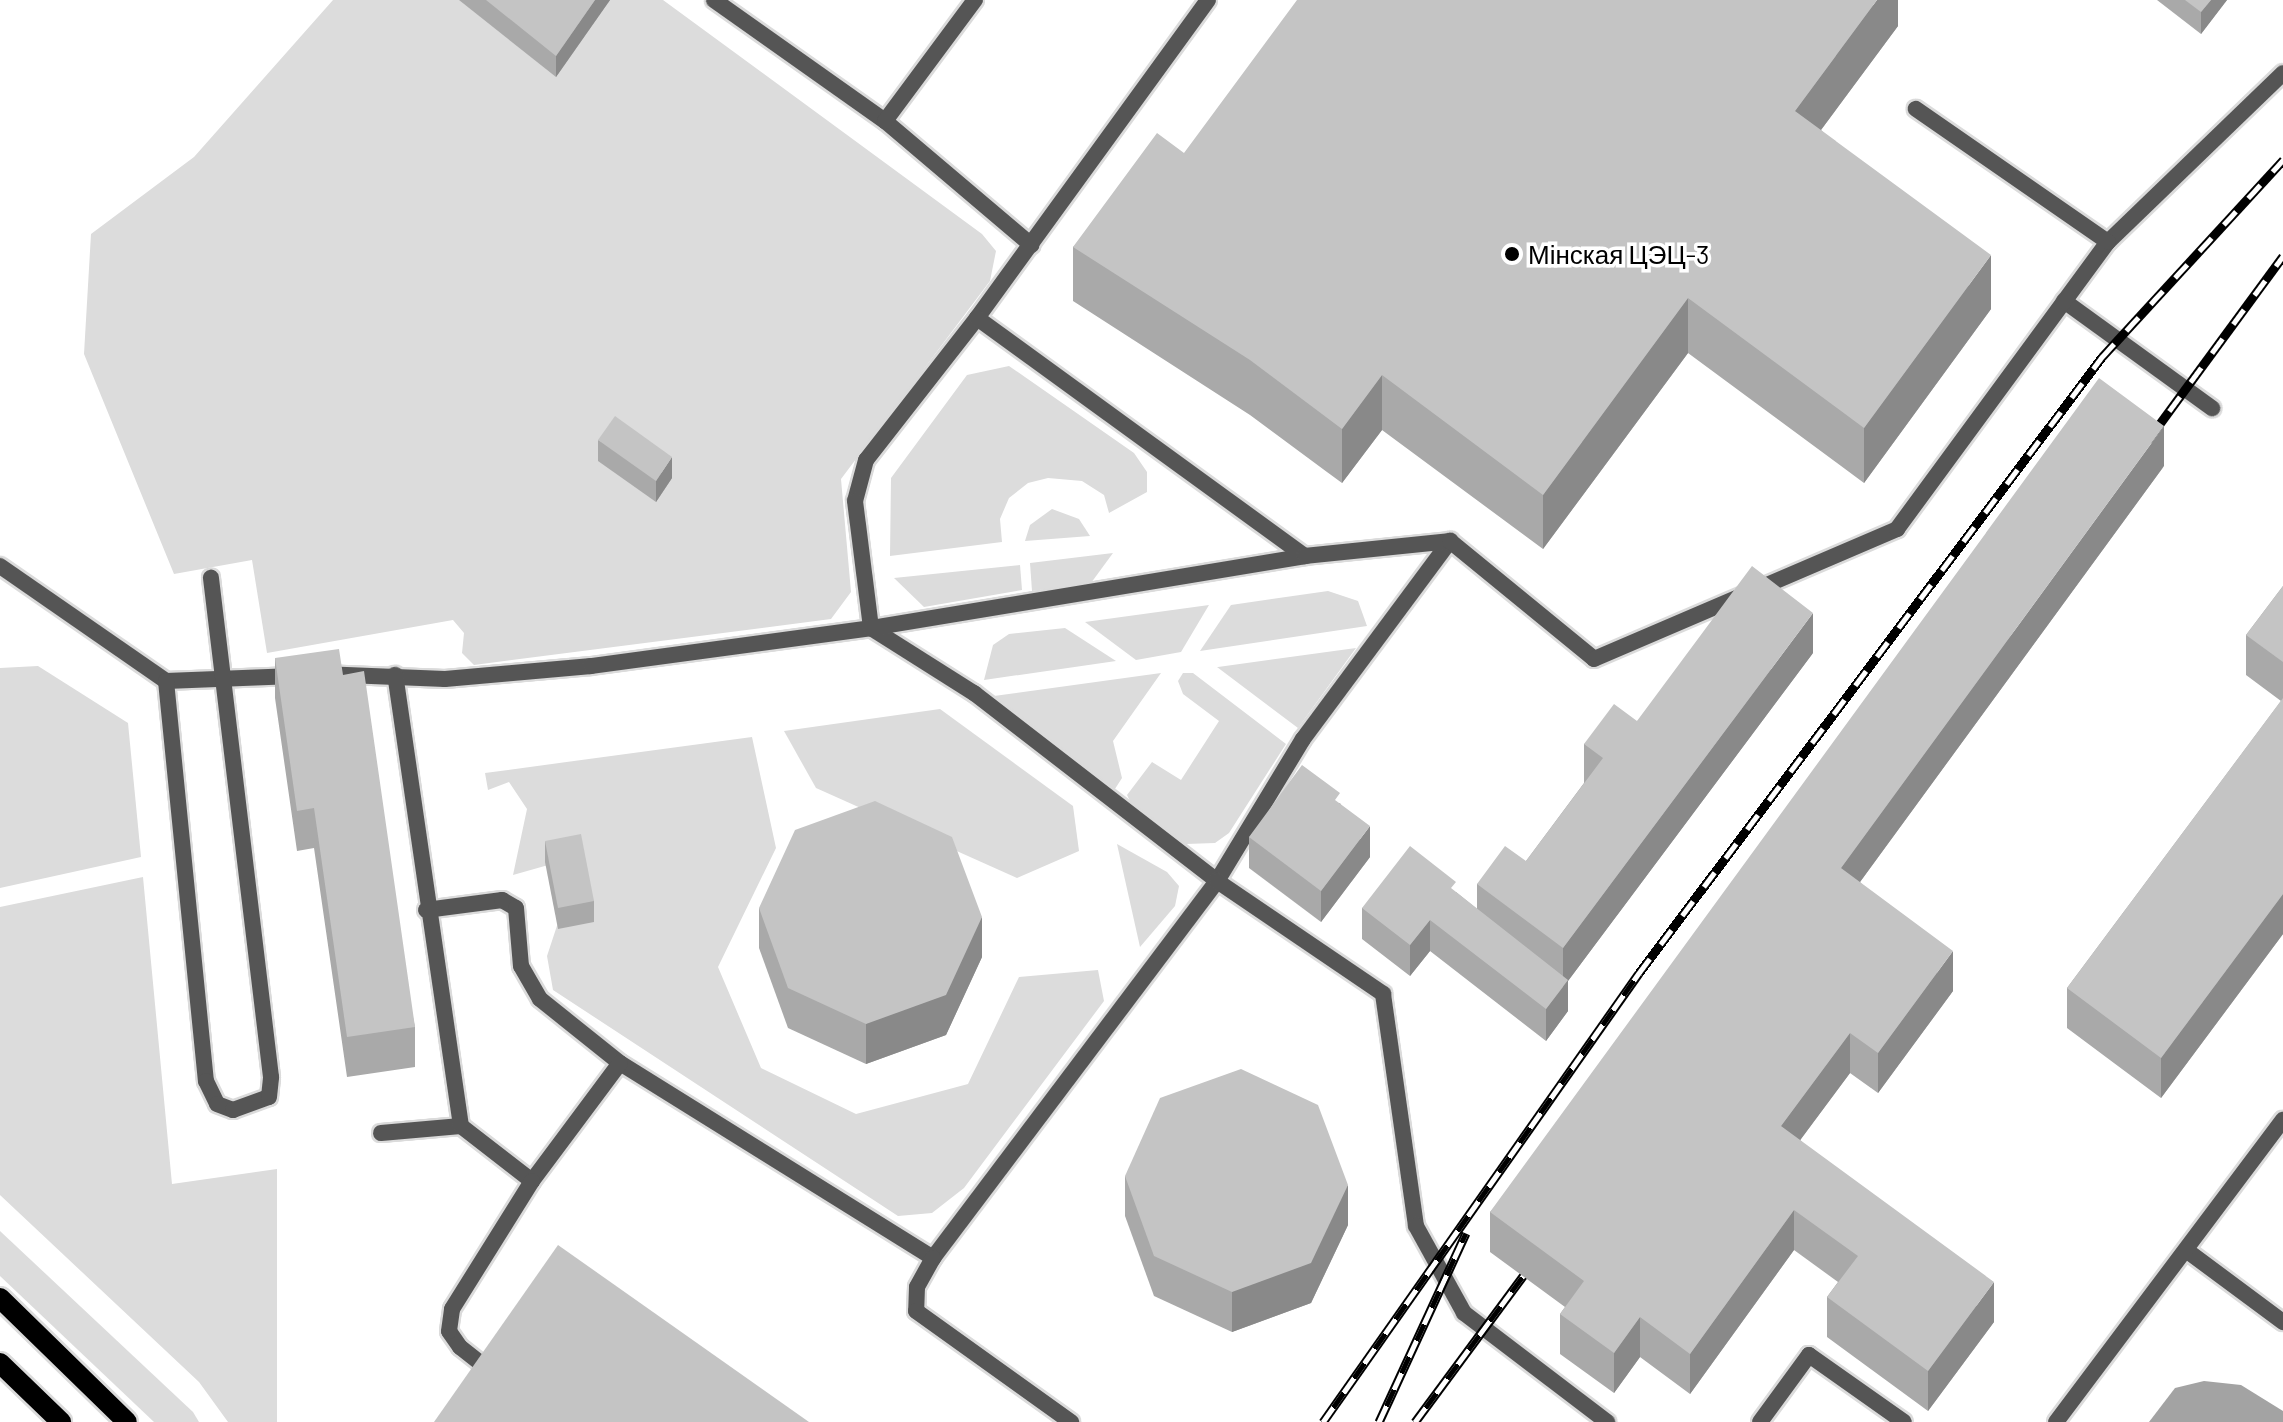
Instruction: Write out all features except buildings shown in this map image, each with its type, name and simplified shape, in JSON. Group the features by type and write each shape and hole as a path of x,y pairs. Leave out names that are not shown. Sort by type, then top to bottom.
{"main road":[{"path":"0,1298 127,1422"},
{"path":"0,1363 61,1422"}],"lane":[{"path":"714,0 885,121 1031,245"},
{"path":"885,121 975,0"},
{"path":"871,628 855,501 858,477 1208,0"},
{"path":"0,566 166,681 225,682 335,673 445,679 591,666 871,628 1305,556 1450,541 1594,659 1897,529 2108,242 2283,73"},
{"path":"1916,109 2108,242"},
{"path":"2064,301 2212,408"},
{"path":"977,318 1305,556"},
{"path":"1071,1422 916,1311 917,1287 933,1258 1217,881 1303,739 1450,541"},
{"path":"166,681 206,1081 217,1104 233,1110 269,1097 271,1077 211,578"},
{"path":"871,628 974,693 1217,881 1383,994 1416,1226 1464,1313 1607,1422"},
{"path":"395,675 426,910 461,1126"},
{"path":"426,910 502,900 516,908 521,966 532,989 620,1063 933,1258"},
{"path":"495,1374 460,1347 449,1331 452,1309 532,1181 620,1063"},
{"path":"2056,1422 2283,1120"},
{"path":"381,1133 461,1126 532,1181"},
{"path":"2186,1250 2283,1322"},
{"path":"1760,1422 1809,1355 1904,1422"}],"shaded area":[{"path":"333,0 663,0 982,234 996,251 990,281 841,479 851,592 831,619 474,665 462,653 464,633 453,620 267,653 252,560 174,574 84,354 91,234 194,157"},
{"path":"1009,366 1134,453 1147,472 1147,492 1109,513 1104,495 1082,481 1048,478 1028,483 1009,498 1000,519 1002,542 890,556 891,478 967,375"},
{"path":"1052,509 1079,519 1090,536 1025,541 1030,525"},
{"path":"1113,553 1091,583 1032,591 1030,563"},
{"path":"1020,565 1022,590 924,607 894,578"},
{"path":"1328,591 1358,601 1367,626 1200,651 1231,605"},
{"path":"1209,605 1181,652 1136,660 1085,622"},
{"path":"1065,628 1116,661 984,680 993,645 1009,634"},
{"path":"1356,648 1298,728 1217,667 1218,667"},
{"path":"38,666 128,723 141,857 0,888 0,668"},
{"path":"1161,673 1113,741 1122,778 1113,792 994,696"},
{"path":"1183,673 1193,673 1286,744 1229,833 1215,843 1186,844 1133,807 1127,795 1152,762 1181,780 1219,721 1183,694 1178,681"},
{"path":"940,709 1073,806 1079,851 1017,878 816,788 784,731"},
{"path":"752,737 776,848 718,967 761,1068 856,1114 968,1084 1019,977 1098,970 1104,1001 964,1188 932,1213 898,1216 553,990 547,956 580,856 513,875 527,809 509,782 488,790 485,773"},
{"path":"1117,844 1167,872 1179,886 1175,906 1140,947"},
{"path":"143,877 172,1184 277,1169 277,1422 228,1422 199,1382 0,1195 0,907"},
{"path":"0,1231 193,1412 199,1422 154,1422 0,1276"},
{"path":"2204,1381 2241,1385 2283,1411 2283,1422 2149,1422 2175,1388"}],"railway":[{"path":"1323,1422 1639,973 2102,357 2283,160"},
{"path":"2148,440 2283,256"},
{"path":"1379,1422 1466,1233"},
{"path":"1415,1422 1535,1260"}],"place":[{"name":"Мінская ЦЭЦ-3","path":"1512,254"}]}
